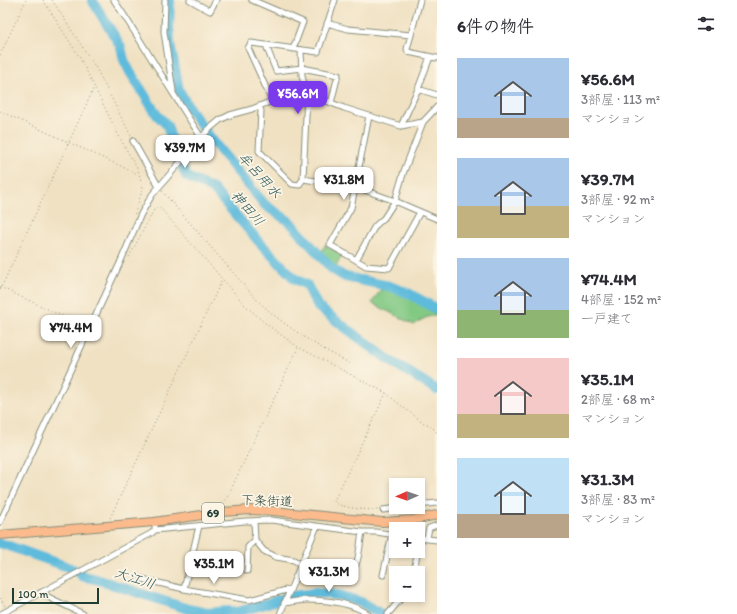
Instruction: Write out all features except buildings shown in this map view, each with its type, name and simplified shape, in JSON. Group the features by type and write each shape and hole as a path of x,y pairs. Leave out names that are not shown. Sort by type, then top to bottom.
{"main road":[{"name":"下条街道","path":"0,535 106,526 154,526 193,516 250,510 273,511 372,522 413,520 437,515"}],"street":[{"path":"114,0 166,80 173,94 202,136"},
{"path":"165,0 164,32 173,94"},
{"path":"190,0 210,11 216,0"},
{"path":"252,0 303,22 292,49"},
{"path":"272,101 248,48 252,43 301,51 318,52 336,0"},
{"path":"420,0 407,49 408,52 437,58"},
{"path":"328,23 348,29 411,35"},
{"path":"268,45 267,48 276,71 302,68 338,75 331,103"},
{"path":"259,106 261,111 259,151 292,184 299,185 303,179 307,95 302,76 301,51"},
{"path":"401,126 418,89 430,57"},
{"path":"418,89 437,95"},
{"path":"0,522 90,329 141,214 152,195 195,143 208,130 220,120 230,115 272,101 309,94 331,103 401,126 423,122"},
{"path":"356,260 375,226 384,218 395,201 404,171 423,122 437,107"},
{"path":"369,116 351,208 330,245 366,266 389,268 420,212"},
{"path":"133,141 160,186"},
{"path":"303,179 356,187 395,201 437,219"},
{"path":"425,504 437,503"},
{"path":"383,510 389,509"},
{"path":"184,589 197,526 193,516"},
{"path":"347,530 348,520"},
{"path":"254,521 255,540 259,546 270,555 294,560 301,565"},
{"path":"1,614 152,533 154,526 197,526 254,521 279,521 389,534"},
{"path":"437,525 429,528 427,538 437,540"},
{"path":"280,614 317,526"},
{"path":"348,577 354,572 357,563 362,532"},
{"path":"247,571 248,548 255,540"},
{"path":"383,576 389,554"},
{"path":"142,578 184,589 249,600 290,589"},
{"path":"40,593 83,614"},
{"path":"284,603 305,600 325,601 348,606 368,614"},
{"path":"388,613 398,602"}],"path":[{"path":"0,55 26,0"},
{"path":"43,0 80,58 138,170 143,188 131,222"},
{"path":"52,0 96,68 133,141"},
{"path":"0,290 95,87"},
{"path":"0,111 138,174"},
{"path":"160,186 256,300 271,314 309,341 351,364"},
{"path":"120,263 125,262 129,258 154,210 158,207 257,317 298,347 386,393 424,423 430,425 437,432"},
{"path":"106,526 222,279"},
{"path":"1,287 90,329"},
{"path":"222,512 224,504 298,347"},
{"path":"383,510 364,510 340,505 334,501 386,393"}],"green space":[{"path":"325,245 342,255 336,267 332,265 321,252"},
{"path":"381,289 403,295 437,316 428,317 414,325 372,303"}],"waterway":[{"name":"神田川","path":"92,0 121,47 124,60 130,72 157,115 167,125 176,155 187,177 213,189 261,244 295,279 307,285 318,307 386,358 437,390"},
{"name":"牟呂用水","path":"170,0 170,43 179,90 190,110 219,149 265,205 290,222 332,269 345,277 389,286 408,293 437,309"},
{"name":"大江川","path":"0,543 68,567 79,572 82,576 96,579 188,609 207,613 229,611 238,612 292,596 315,593 338,595 361,602 381,614"}]}
